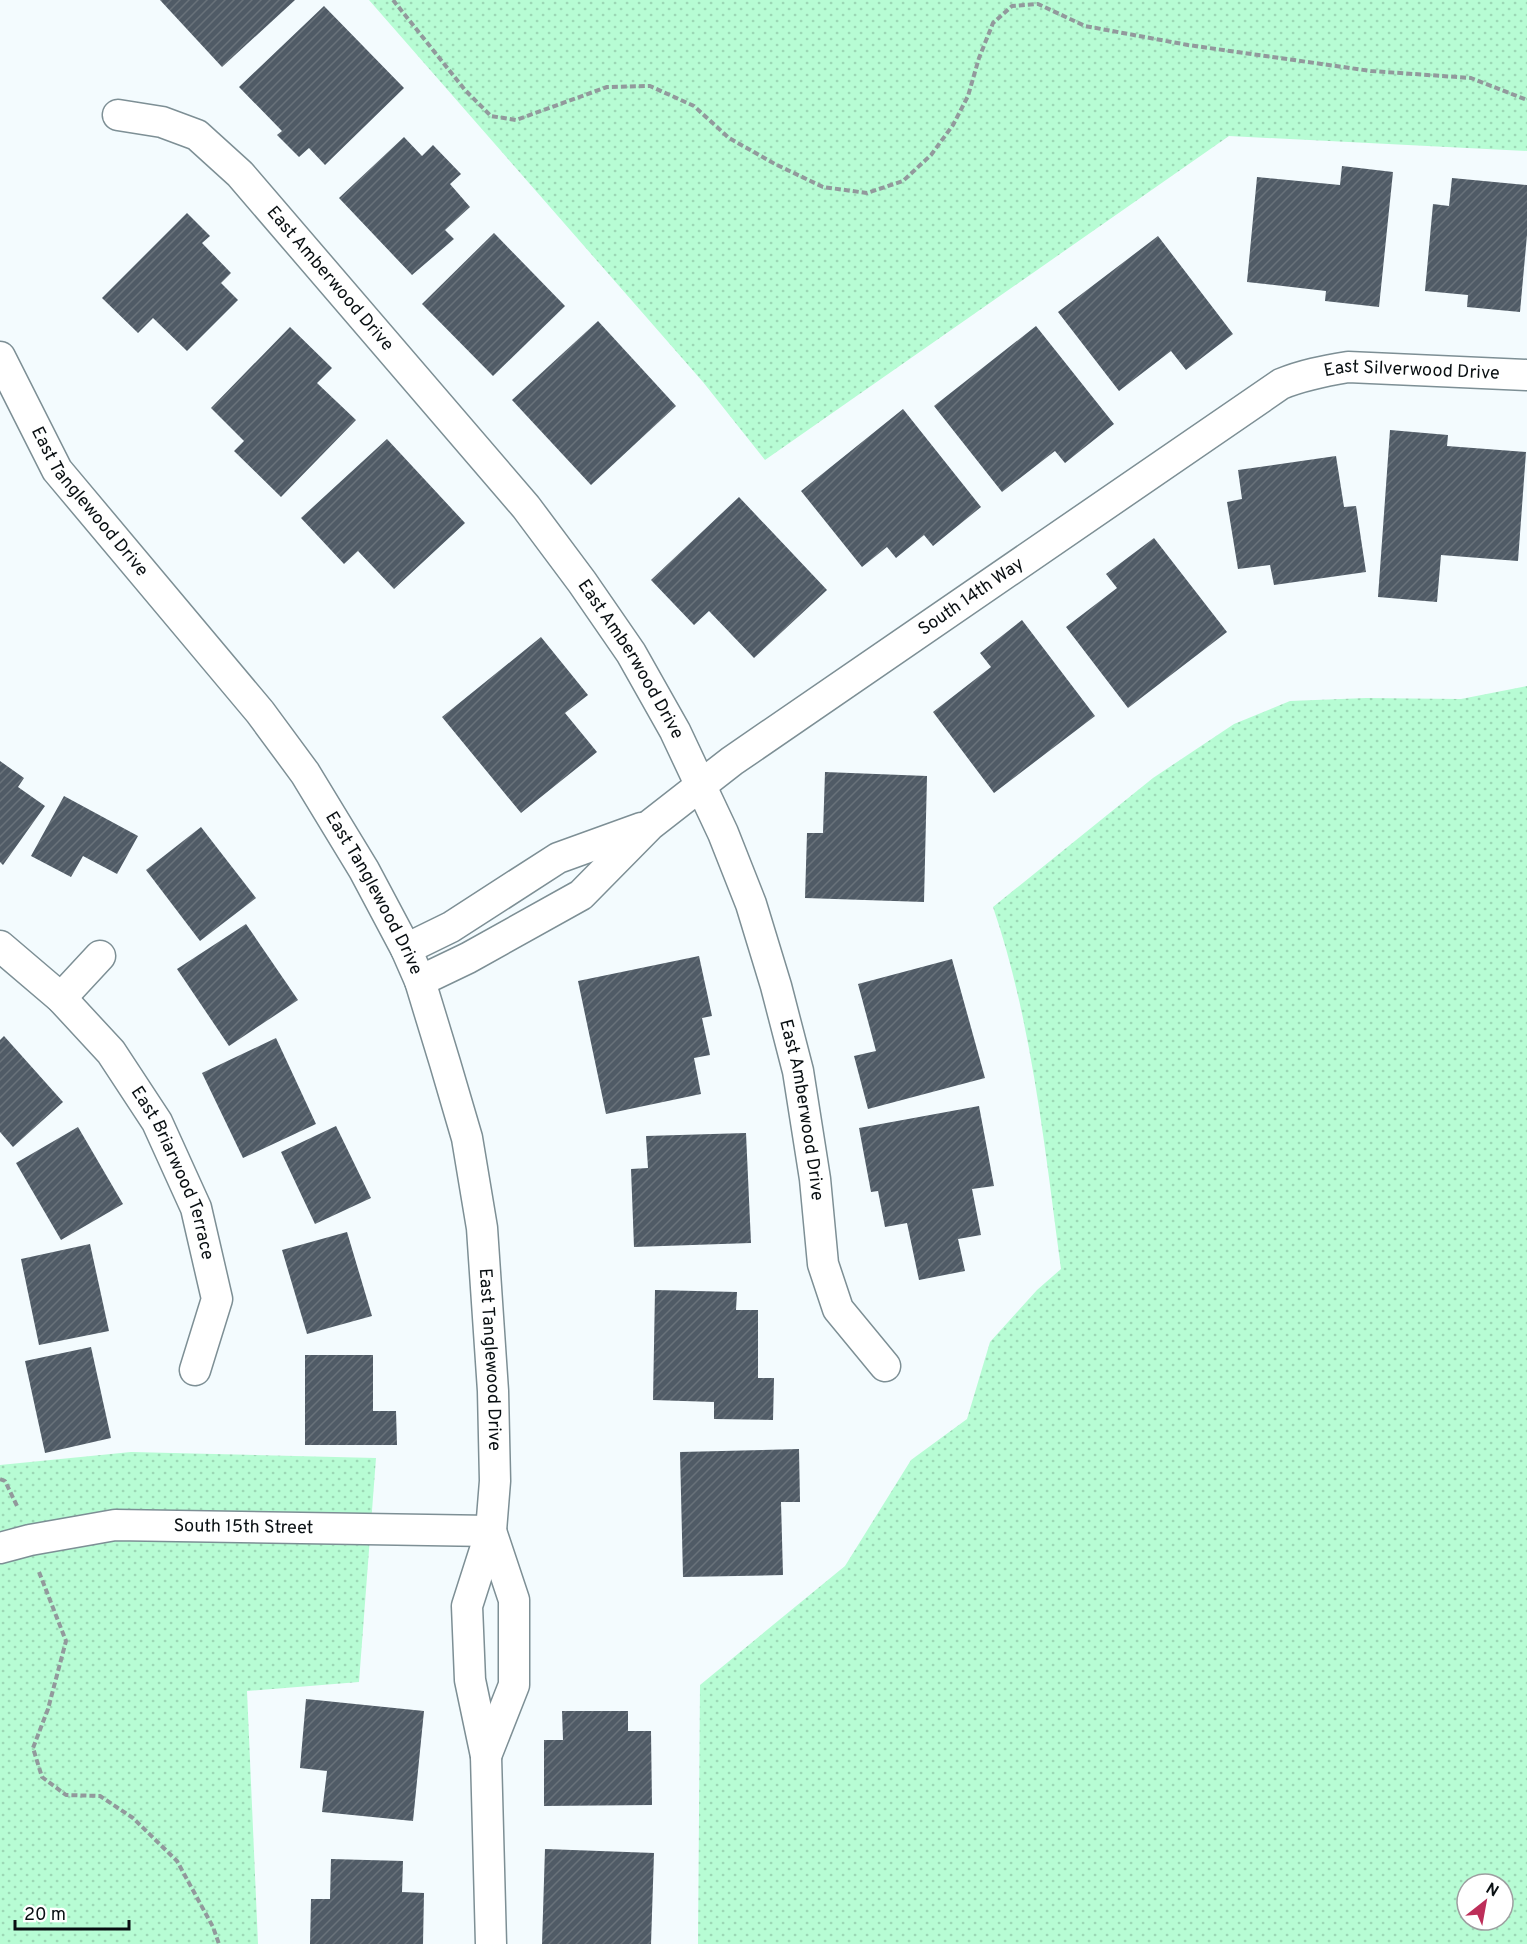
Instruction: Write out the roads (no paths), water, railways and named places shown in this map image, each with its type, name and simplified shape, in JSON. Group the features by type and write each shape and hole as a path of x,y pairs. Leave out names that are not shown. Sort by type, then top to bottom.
{"street":[{"name":"East Amberwood Drive","path":"118,115 162,122 197,135 240,174 489,462 555,545 631,653 675,732 701,785 751,904 776,986 798,1071 815,1179 824,1264 838,1309 885,1366"},
{"name":"East Tanglewood Drive","path":"0,357 57,470 273,729 305,773 364,870 406,949 420,981 467,1138 482,1228 493,1391 495,1481 490,1531"},
{"name":"East Silverwood Drive","path":"1298,377 1348,367 1527,375"},
{"name":"South 14th Way","path":"420,981 468,958 581,895 650,825 732,761 1235,415 1281,384 1298,377"},
{"name":"South 14th Way","path":"406,949 451,927 558,858 650,825"},
{"path":"528,878 550,913"},
{"name":"East Briarwood Terrace","path":"0,946 62,998 111,1052 157,1122 196,1208 217,1299 195,1370"},
{"path":"62,998 100,956"},
{"name":"South 15th Street","path":"0,1548 30,1540 115,1525 490,1531"},
{"path":"490,1531 467,1606 470,1680 486,1756 491,1944"},
{"path":"486,1756 514,1684 514,1600 490,1531"},
{"path":"468,1646 514,1648"}]}
